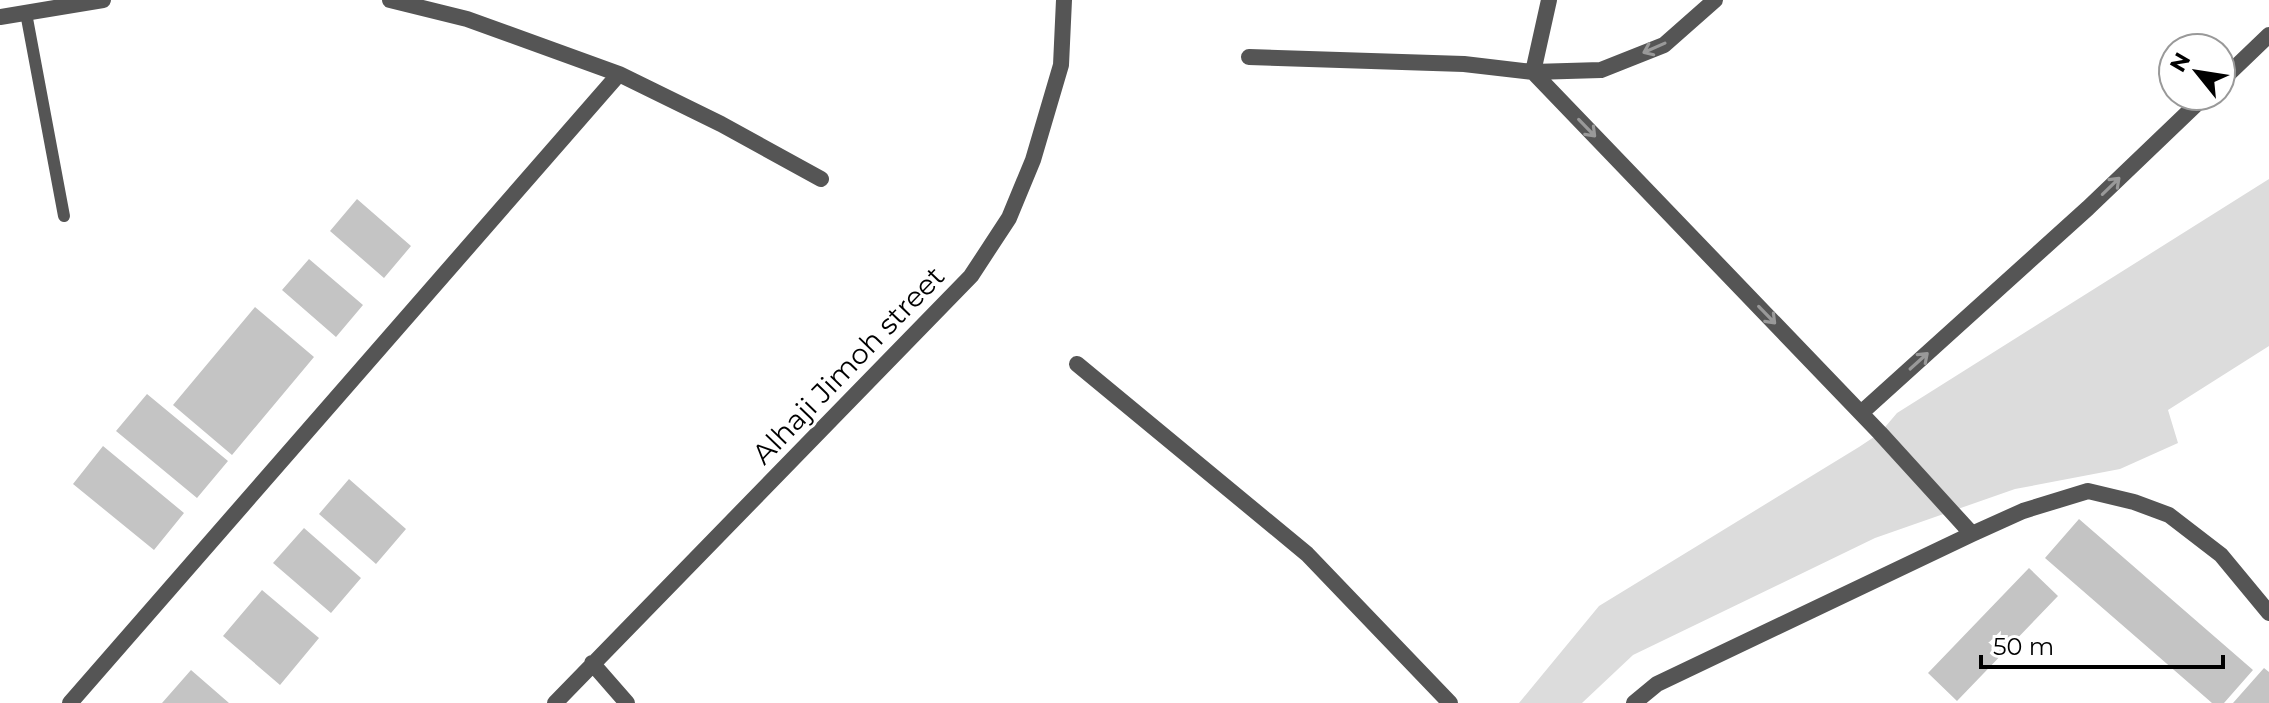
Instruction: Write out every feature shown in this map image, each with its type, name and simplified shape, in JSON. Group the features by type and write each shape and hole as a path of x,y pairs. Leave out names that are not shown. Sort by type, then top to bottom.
{"street":[{"path":"0,17 103,0"},
{"path":"390,0 467,19 619,74 721,124 821,179"},
{"name":"Alhaji Jimoh street","path":"555,703 971,276 1009,218 1033,160 1061,65 1064,0"},
{"path":"1533,72 1549,0"},
{"path":"1249,57 1464,64 1533,72 1601,70 1664,45 1715,0"},
{"path":"2237,66 2269,35"},
{"path":"1533,72 1861,413 1972,534"},
{"path":"70,703 619,74"},
{"path":"1861,413 2088,208 2188,112"},
{"path":"1077,364 1307,554 1450,703"},
{"path":"1634,703 1657,684 1972,534 2023,511 2088,491 2134,502 2169,515 2221,555 2268,610"},
{"path":"592,663 627,703"}],"lane":[{"path":"26,13 64,216"}],"shaded area":[{"path":"2269,179 2269,346 2168,410 2178,443 2120,469 2015,489 1875,538 1633,655 1582,703 1519,703 1599,606 1859,447 1880,433 1897,413"}],"building":[{"path":"357,199 411,246 384,278 330,231"},
{"path":"309,259 363,305 336,337 282,290"},
{"path":"255,307 314,357 232,455 173,405"},
{"path":"147,394 228,461 197,498 116,431"},
{"path":"103,446 184,513 154,550 73,484"},
{"path":"349,479 406,529 376,564 319,514"},
{"path":"2079,519 2253,670 2224,703 2212,703 2045,558"},
{"path":"304,528 361,578 331,613 273,563"},
{"path":"2029,568 2058,596 1957,701 1928,673"},
{"path":"262,590 319,638 280,685 223,636"},
{"path":"2264,668 2269,672 2269,703 2233,703"},
{"path":"191,670 229,703 162,703"}]}
